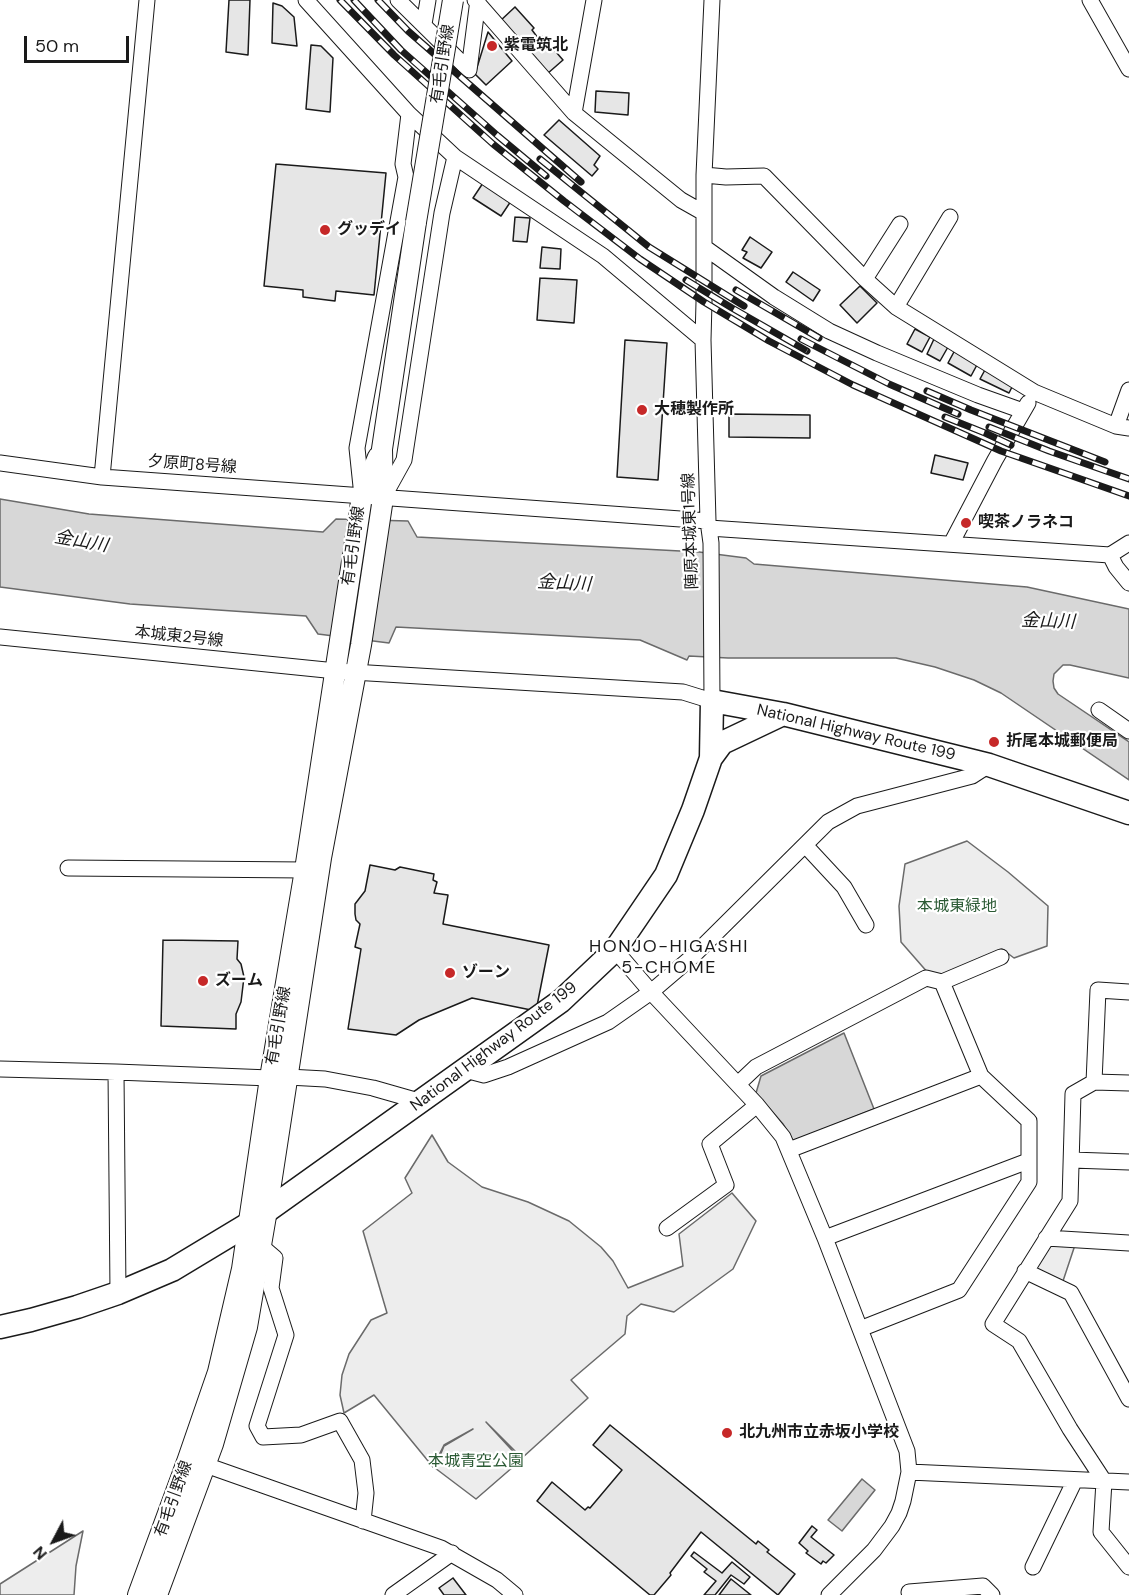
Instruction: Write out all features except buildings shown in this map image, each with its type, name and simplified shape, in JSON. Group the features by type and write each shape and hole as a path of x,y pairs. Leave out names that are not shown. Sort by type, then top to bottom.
{"highway":[{"name":"National Highway Route 199","path":"0,1327 59,1312 118,1293 172,1270 258,1216 422,1102 561,1001 615,950 666,875 693,810 711,758 712,701 783,714 989,765 1129,813"},
{"path":"711,758 722,743 783,714"}],"main road":[{"name":"有毛引野線","path":"157,1595 196,1462 242,1269 258,1216 279,1077 305,870 345,672 360,645 382,505 382,448 453,0"},
{"name":"有毛引野線","path":"279,1077 315,892 345,672 340,643 361,503 382,448"},
{"name":"有毛引野線","path":"138,1595 196,1462 213,1444 247,1327 261,1246 258,1216"}],"street":[{"path":"102,477 147,0"},
{"path":"306,0 410,114 455,158 603,256 703,340"},
{"path":"398,0 469,70 477,1"},
{"path":"424,24 428,0"},
{"path":"574,113 594,0"},
{"name":"陣原本城東1号線","path":"712,0 704,175 703,340 712,701"},
{"path":"1090,0 1129,69"},
{"path":"477,1 574,113 681,200 704,213"},
{"path":"361,503 357,448 406,177 403,164 410,114"},
{"path":"382,505 404,459 442,213 455,158"},
{"path":"704,175 764,176 865,279 896,307 1034,392 1122,427 1129,390"},
{"path":"896,307 950,218"},
{"path":"865,279 900,224"},
{"path":"704,247 774,297 829,331 968,391 1023,411"},
{"path":"951,544 1034,392"},
{"name":"夕原町8号線","path":"0,463 102,477 382,505 709,531 1110,555"},
{"path":"1129,543 1110,555 1129,583"},
{"name":"本城東2号線","path":"0,637 345,672"},
{"path":"345,672 683,692 712,701"},
{"path":"1099,710 1129,731"},
{"path":"465,1070 484,1075 508,1067 608,1023 651,992 692,957 828,822 857,806 972,776 989,765"},
{"path":"805,845 844,887 866,925"},
{"path":"68,868 305,870"},
{"path":"615,950 651,992 757,1105 783,1137 825,1238 907,1451 909,1472 903,1501 892,1526 874,1550 829,1595"},
{"path":"738,1084 756,1067 926,978 942,982 1001,957"},
{"path":"860,1329 959,1290 1029,1182 1029,1121 981,1076 942,982"},
{"path":"1094,1082 1098,990 1129,992"},
{"path":"0,1069 334,1080 422,1102"},
{"path":"116,1072 118,1293"},
{"path":"789,1150 981,1076"},
{"path":"1129,1083 1094,1082 1073,1094 1070,1201 993,1324 1020,1341 1070,1429 1104,1481 1101,1532 1129,1567"},
{"path":"667,1228 726,1185 710,1144 757,1105"},
{"path":"1072,1160 1129,1162"},
{"path":"825,1238 1028,1161"},
{"path":"1046,1238 1127,1246"},
{"path":"261,1246 275,1258 271,1288 286,1335 257,1426 263,1437 301,1435 340,1422 362,1460 366,1493 363,1521"},
{"path":"1025,1271 1071,1293 1129,1400"},
{"path":"196,1462 452,1553 497,1580 515,1595"},
{"path":"909,1472 1129,1482"},
{"path":"1033,1567 1075,1480"},
{"path":"393,1595 452,1553"},
{"path":"909,1592 983,1586 992,1595"}],"shaded area":[{"name":"本城東緑地","path":"967,841 1048,906 1047,946 1014,958 1002,949 940,977 929,974 901,942 899,906 905,864"},
{"path":"432,1135 448,1162 482,1187 528,1202 569,1221 601,1247 613,1261 628,1288 683,1266 679,1234 732,1193 756,1221 733,1269 674,1312 641,1304 627,1316 625,1334 571,1380 588,1398 522,1458 486,1422 521,1460 476,1499 435,1468 444,1446 473,1429 444,1445 433,1467 374,1395 344,1413 340,1395 342,1375 349,1354 371,1320 387,1313 363,1231 412,1193 405,1178"},
{"path":"1075,1245 1062,1284 1037,1272 1034,1263 1046,1246"},
{"path":"83,1531 76,1566 74,1595 0,1595 0,1584"}],"water":[{"name":"金山川","path":"0,499 89,514 323,532 336,519 408,521 417,537 699,552 746,558 754,564 1027,587 1129,609 1129,678 1063,665 1054,674 1053,681 1058,694 1129,742 1129,780 1001,693 974,680 935,667 896,658 689,656 687,660 640,640 396,627 389,643 318,634 306,616 130,604 0,587"},
{"path":"844,1033 874,1109 793,1141 783,1124 756,1093 761,1076"},
{"path":"862,1479 875,1490 842,1531 828,1520"}],"railway":[{"path":"340,0 394,55 493,144 640,259 704,302 769,341 853,385 1001,451 1129,496"},
{"path":"354,0 401,50 546,176"},
{"path":"378,0 408,31 581,182"},
{"path":"540,159 649,247 744,306"},
{"path":"686,280 807,351"},
{"path":"736,290 819,338"},
{"path":"801,339 889,384 958,414"},
{"path":"927,391 1105,462"},
{"path":"945,417 1011,445"},
{"path":"989,427 1129,479"}],"place":[{"name":"紫電筑北","path":"492,46"},
{"name":"グッデイ","path":"325,230"},
{"name":"大穂製作所","path":"642,410"},
{"name":"喫茶ノラネコ","path":"966,523"},
{"name":"折尾本城郵便局","path":"994,742"},
{"name":"ゾーン","path":"450,973"},
{"name":"ズーム","path":"203,981"},
{"name":"北九州市立赤坂小学校","path":"727,1433"}],"district":[{"name":"HONJO-HIGASHI 5-CHOME","path":"669,957"}],"park label":[{"name":"本城青空公園","path":"476,1462"}]}
